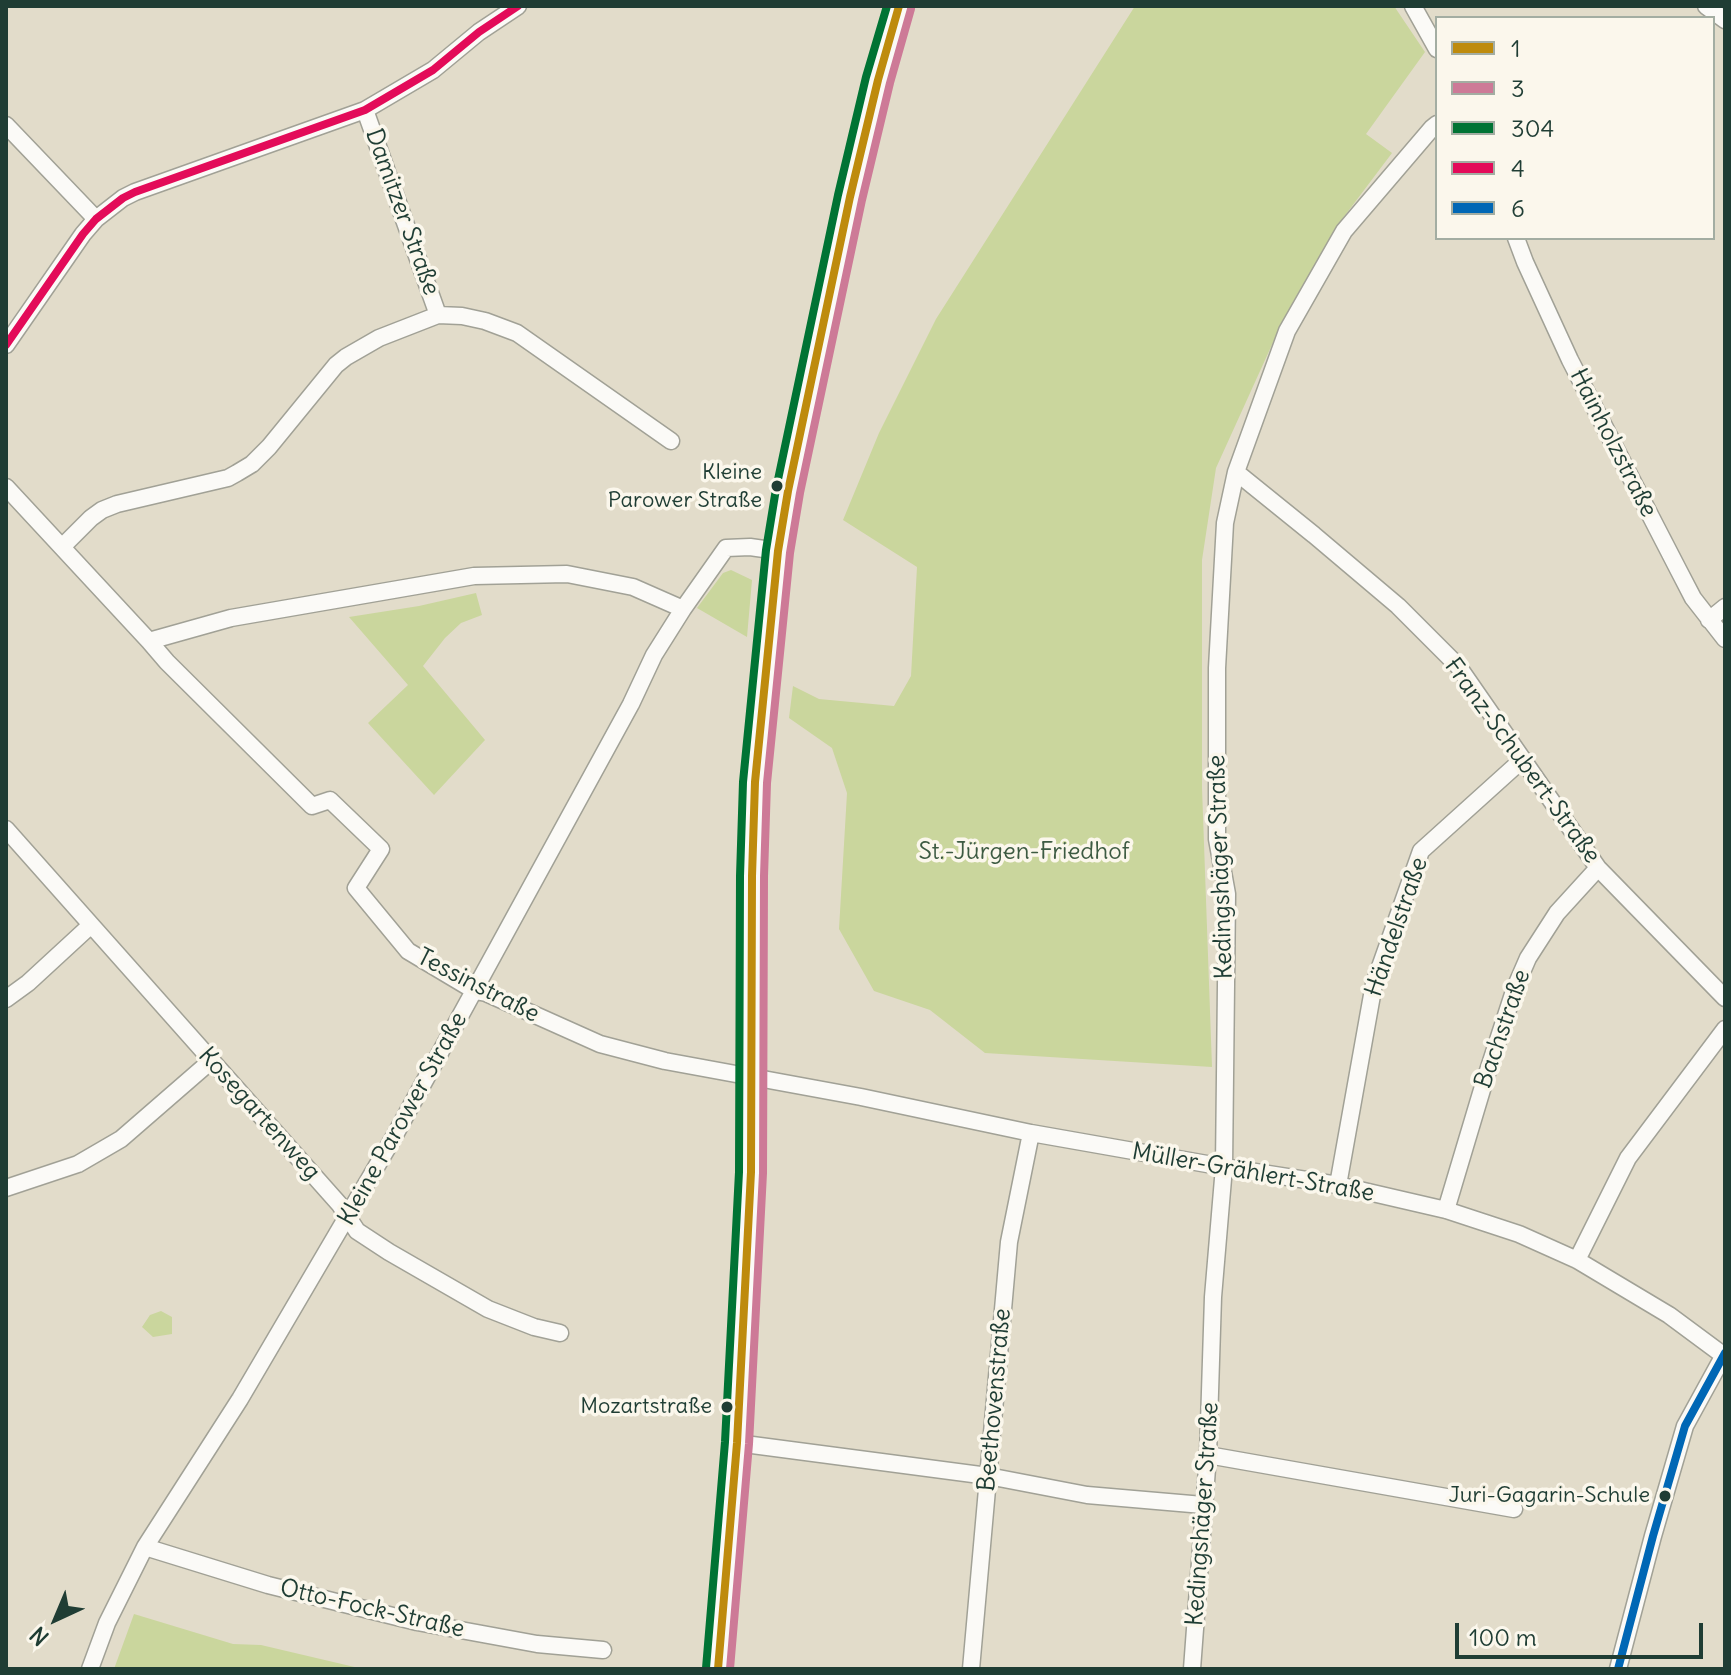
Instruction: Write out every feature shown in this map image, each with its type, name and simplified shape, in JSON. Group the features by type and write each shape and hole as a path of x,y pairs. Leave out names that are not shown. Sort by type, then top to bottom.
{"main road":[{"path":"718,1669 737,1443 751,1172 755,782 778,551 850,197 899,6"}],"street":[{"path":"6,345 72,248 96,219 123,198 365,110 425,75 495,20 518,6"},
{"path":"1413,6 1435,45"},
{"path":"1706,6 1725,20"},
{"name":"Damitzer Straße","path":"365,110 438,315"},
{"path":"6,125 96,219"},
{"name":"Kedingshäger Straße","path":"1192,1669 1208,1455 1213,1297 1224,1167 1227,894 1217,839 1217,668 1225,523 1236,472 1287,331 1344,231 1435,126"},
{"name":"Hainholzstraße","path":"1517,240 1580,379 1680,573 1709,620 1725,639"},
{"path":"62,547 91,518 117,504 228,478 252,464 336,365 379,338 438,315 473,318 517,333 671,441"},
{"name":"Franz-Schubert-Straße","path":"1236,472 1398,606 1458,666 1598,868 1725,998"},
{"path":"6,487 149,641 231,618 474,576 567,574 633,587 683,609"},
{"name":"Kleine Parower Straße","path":"90,1669 107,1623 145,1547 240,1399 348,1218 631,704 654,655 726,548 778,551"},
{"path":"1709,620 1725,607"},
{"name":"Tessinstraße","path":"149,641 312,806 330,800 381,849 356,888 408,951 475,991 486,993 600,1044 665,1061 750,1076"},
{"name":"Händelstraße","path":"1338,1185 1374,984 1421,851 1523,759"},
{"name":"Kosegartenweg","path":"6,829 340,1205 357,1231 488,1309 534,1327 560,1333"},
{"name":"Bachstraße","path":"1446,1210 1484,1083 1528,958 1557,913 1598,868"},
{"path":"6,999 91,925"},
{"path":"1577,1260 1628,1158 1725,1029"},
{"path":"6,1188 78,1164 121,1139 212,1060"},
{"name":"Müller-Grählert-Straße","path":"750,1076 1031,1133 1338,1185 1446,1210 1519,1234 1577,1260 1669,1315 1724,1354"},
{"name":"Beethovenstraße","path":"971,1669 1009,1242 1031,1133"},
{"path":"1618,1669 1685,1426 1724,1354"},
{"path":"737,1443 988,1476 1087,1495 1203,1505"},
{"path":"1208,1455 1514,1509"},
{"name":"Otto-Fock-Straße","path":"145,1547 268,1585 417,1622 537,1644 603,1650"}],"green space":[{"name":"St.-Jürgen-Friedhof","path":"1135,6 1394,6 1425,52 1366,134 1392,153 1337,226 1280,327 1216,468 1202,560 1202,788 1212,1067 985,1053 930,1010 874,991 839,929 847,793 832,748 789,718 793,686 819,699 894,706 911,676 917,567 843,520 879,433 936,319"},
{"path":"731,570 752,580 747,637 697,608 723,573"},
{"path":"476,593 482,615 461,623 423,666 485,740 434,795 368,723 408,685 349,617"},
{"path":"161,1311 172,1317 172,1334 153,1337 142,1327 150,1315"},
{"path":"134,1614 233,1644 261,1645 363,1669 114,1669"}],"transit line":[{"name":"4","path":"6,345 83,234 96,219 123,198 365,110 433,70 479,32 518,6"},
{"name":"304","path":"706,1668 725,1442 739,1172 743,782 766,550 838,195 866,77 887,6"},
{"name":"1","path":"718,1669 737,1443 751,1172 755,782 778,551 850,197 899,6"},
{"name":"3","path":"730,1669 749,1444 763,1173 767,783 790,553 862,200 911,9"},
{"name":"6","path":"1618,1669 1685,1426 1725,1353"}],"place":[{"name":"Kleine Parower Straße","path":"777,486"},
{"name":"Mozartstraße","path":"727,1407"},
{"name":"Juri-Gagarin-Schule","path":"1665,1496"}]}
